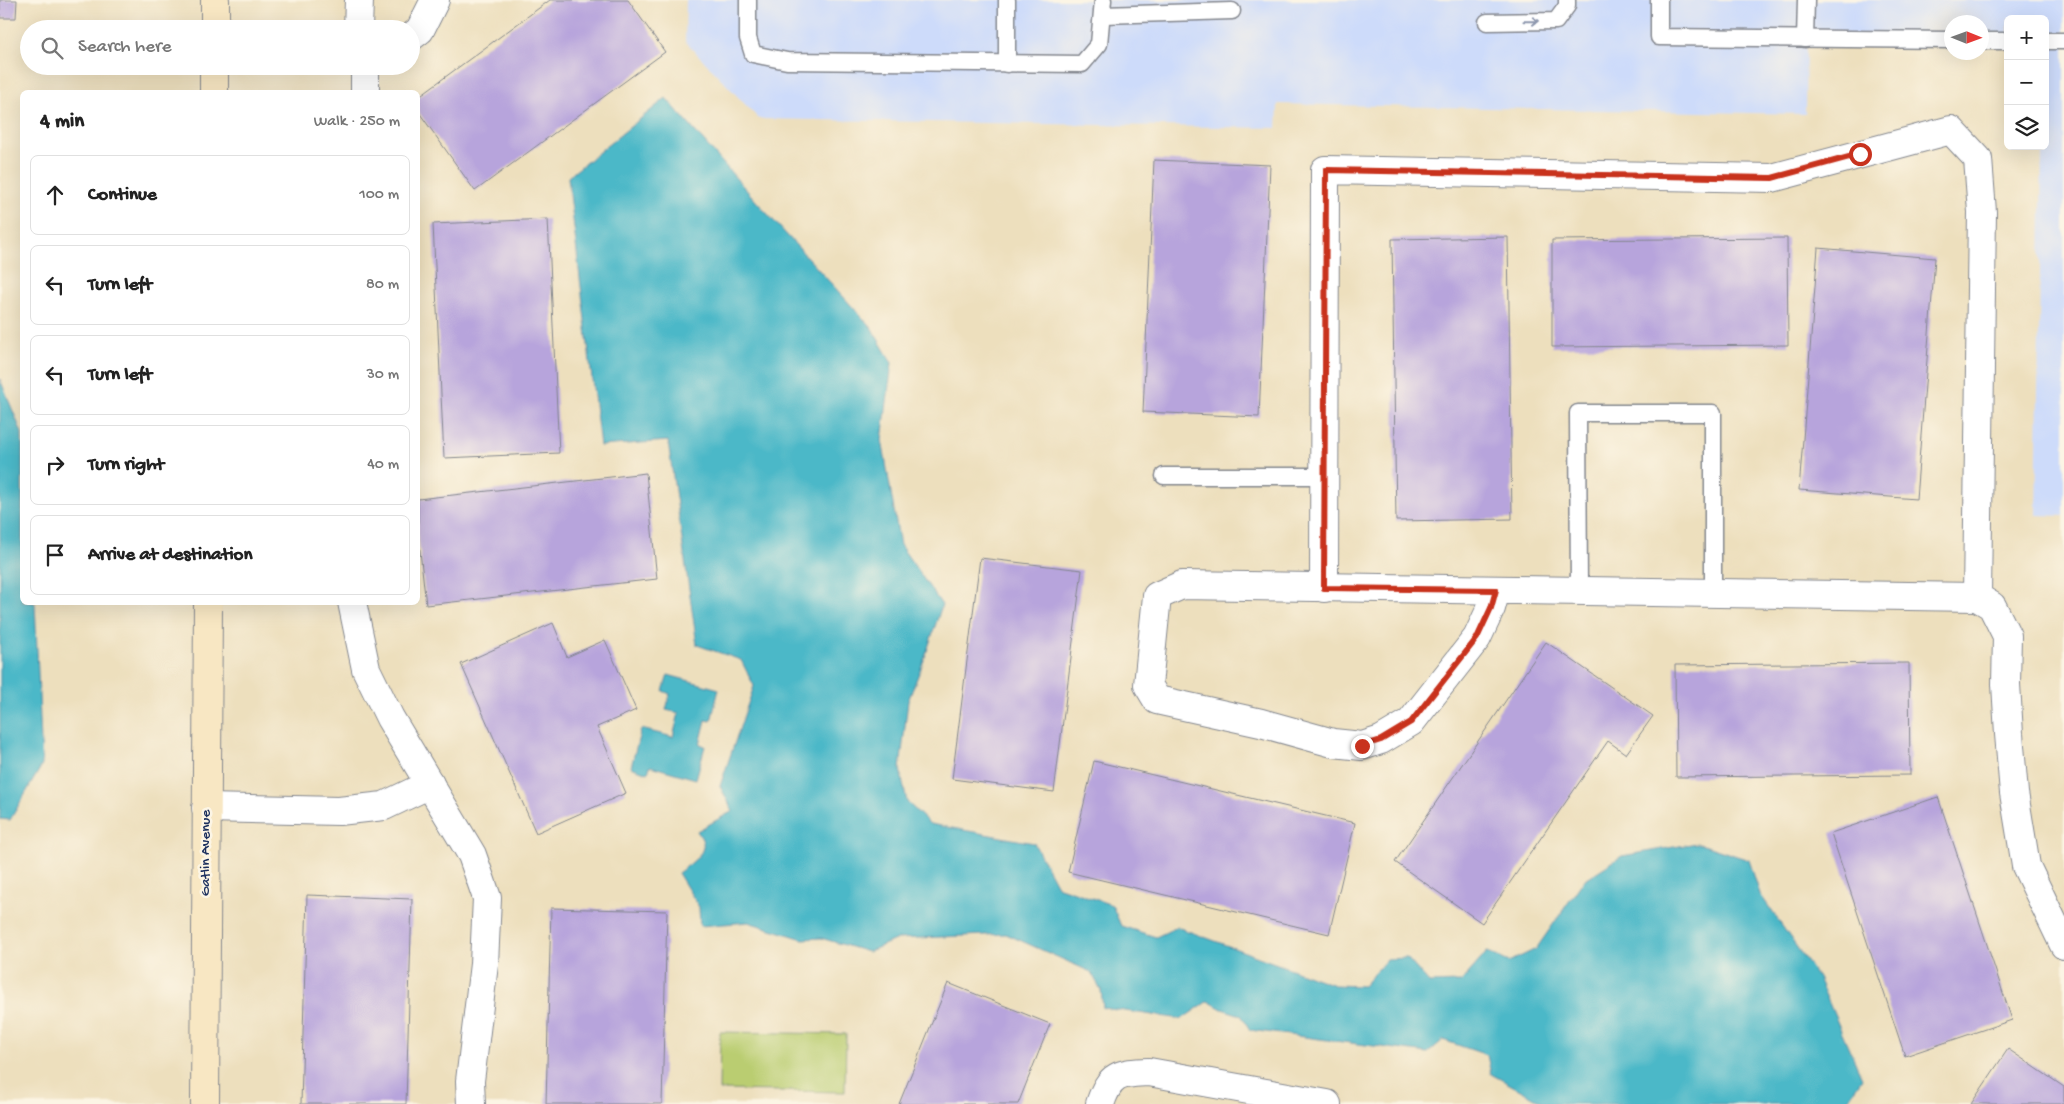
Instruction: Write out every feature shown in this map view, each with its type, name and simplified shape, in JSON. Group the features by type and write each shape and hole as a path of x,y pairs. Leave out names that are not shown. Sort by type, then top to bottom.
{"street":[{"path":"215,0 215,20"},
{"path":"358,20 359,0"},
{"path":"420,30 435,0"},
{"path":"214,75 214,90"},
{"path":"1324,588 1326,170 1772,178 1951,130 1978,159 1982,212 1976,597"},
{"path":"1496,590 1491,608 1477,638 1411,722 1381,740 1362,746 1333,743 1261,723 1157,700 1148,685 1157,596 1182,585 1976,597 1992,606 2007,636 2006,684 2009,734 2014,793 2026,866 2064,945"},
{"name":"Gatlin Avenue","path":"204,1104 208,605"},
{"path":"353,605 366,669 390,718 472,855 486,898 484,964 470,1081 471,1104"},
{"path":"206,808 339,811 384,806 430,784"},
{"path":"1100,1104 1106,1085 1123,1073 1148,1072 1327,1104"}],"lane":[{"path":"748,0 748,38 754,54 787,61 1082,64 1099,44 1103,7 1232,11"},
{"path":"1007,0 1007,64"},
{"path":"1487,22 1556,21 1568,6 1568,0"},
{"path":"1658,0 1659,37 1944,40"},
{"path":"1805,39 1806,0"},
{"path":"1989,40 2004,41"},
{"path":"2049,41 2064,42"},
{"path":"1579,592 1578,413 1713,413 1713,594"},
{"path":"1164,476 1324,476"}],"shaded area":[{"path":"686,0 2064,0 2064,516 2036,515 2042,150 2049,150 2049,15 2004,15 2004,44 1989,44 1989,15 1944,15 1944,44 1806,42 1805,114 1278,104 1277,128 759,119 685,41"}],"green space":[{"path":"720,1032 846,1034 845,1092 719,1090"}],"water":[{"path":"666,98 763,209 871,327 892,363 882,440 900,545 942,605 908,701 900,769 907,802 930,824 1034,843 1057,886 1112,905 1121,926 1156,937 1177,927 1334,985 1363,986 1387,959 1407,958 1429,983 1461,982 1487,952 1509,962 1536,949 1584,880 1622,856 1697,843 1749,860 1760,894 1818,978 1862,1078 1845,1104 1546,1104 1491,1074 1487,1055 1443,1040 1428,1053 1250,1030 1241,1015 1222,1009 1208,1001 1182,1019 1103,1008 1101,990 1091,972 1006,934 897,939 868,952 821,938 803,939 748,922 700,926 699,907 678,873 695,860 702,851 703,842 697,831 733,811 720,786 754,686 741,660 697,645 668,441 600,446 568,177"},
{"path":"0,379 20,428 20,605 35,605 42,765 10,820 0,819"},
{"path":"668,675 719,689 711,721 706,720 700,744 705,746 696,779 650,766 648,773 631,767 641,729 673,737 679,713 666,710 670,694 663,691"}],"building":[{"path":"0,0 17,0 16,18 0,18"},
{"path":"550,0 628,0 665,52 475,191 420,114 420,96"},
{"path":"1154,160 1270,165 1259,417 1143,412"},
{"path":"548,219 559,453 444,458 433,224"},
{"path":"1508,237 1512,519 1396,521 1392,239"},
{"path":"1787,238 1788,345 1552,347 1552,240"},
{"path":"1818,248 1935,258 1916,499 1799,490"},
{"path":"646,473 657,579 426,605 420,551 420,499"},
{"path":"980,558 1082,570 1054,792 952,779"},
{"path":"553,623 567,657 605,640 636,710 597,727 626,793 536,833 461,664"},
{"path":"1546,642 1653,716 1626,754 1608,741 1482,923 1395,862"},
{"path":"1909,663 1910,775 1676,777 1675,665"},
{"path":"1094,761 1355,823 1329,934 1068,872"},
{"path":"1938,797 2012,1020 1905,1056 1831,833"},
{"path":"307,895 412,899 406,1104 301,1104"},
{"path":"551,908 667,911 662,1104 546,1104"},
{"path":"948,983 1050,1024 1018,1104 899,1104"},
{"path":"2008,1049 2064,1087 2064,1104 1971,1104"}],"route":[{"path":"1362,746 1381,740 1411,722 1477,638 1491,608 1496,590 1324,588 1326,170 1772,178 1860,154"}]}
